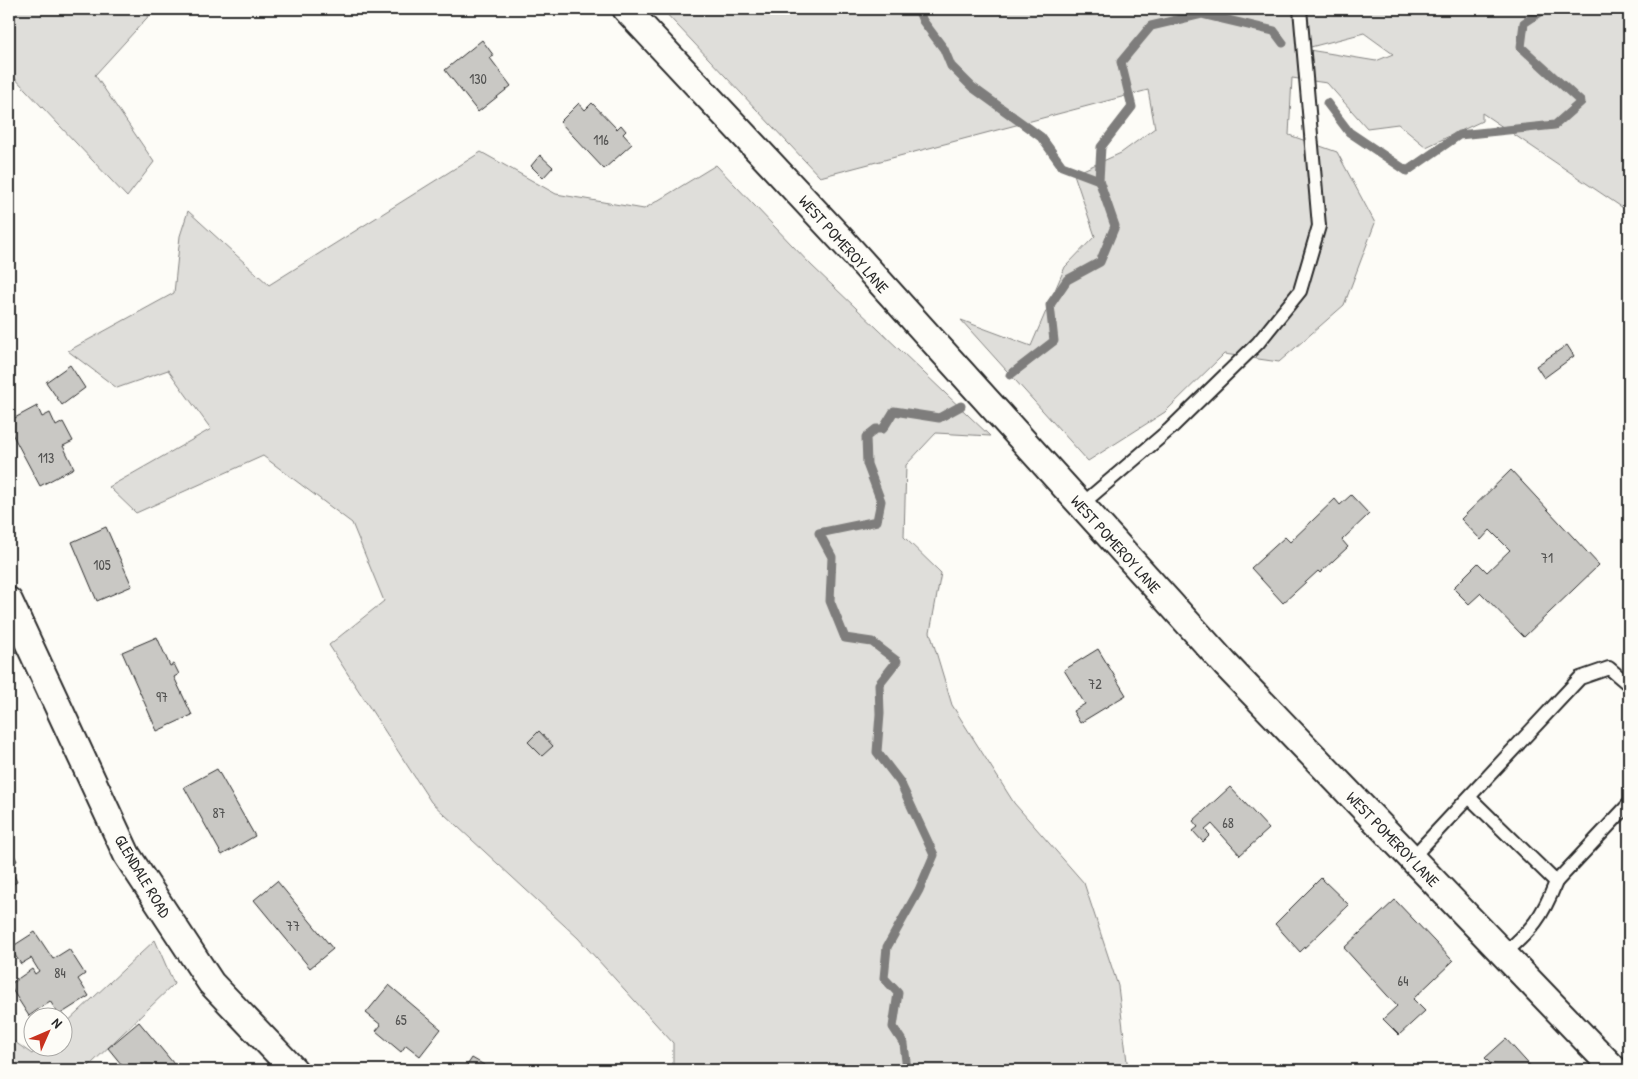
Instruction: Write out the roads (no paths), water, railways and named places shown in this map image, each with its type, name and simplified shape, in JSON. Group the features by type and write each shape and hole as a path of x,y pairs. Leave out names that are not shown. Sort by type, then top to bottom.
{"street":[{"name":"WEST POMEROY LANE","path":"626,9 841,240 1225,664 1615,1070"},
{"name":"GLENDALE ROAD","path":"9,601 127,855 211,984 294,1070"}],"lane":[{"path":"1081,505 1170,429 1231,370 1258,343 1300,291 1319,226 1300,9"},
{"path":"1411,859 1580,678 1609,668 1629,685"},
{"path":"1470,798 1556,882"},
{"path":"1504,954 1530,931 1547,905 1556,882 1629,804"}],"waterway":[{"path":"918,9 923,21 944,49 951,66 972,87 1041,137 1062,166 1099,180"},
{"path":"1327,103 1349,132 1407,171 1459,135 1555,125 1581,102 1521,47 1524,23 1545,9"},
{"path":"1010,375 1054,341 1050,305 1067,280 1100,262 1115,226 1099,180 1101,147 1132,107 1121,62 1151,26 1202,14 1274,31 1283,43"},
{"path":"907,1070 904,1044 893,1027 898,993 884,978 887,947 919,890 934,855 900,782 877,752 880,714 879,684 897,661 872,642 845,638 830,601 832,557 819,533 877,521 881,501 867,464 866,437 876,429 883,429 894,411 939,418 961,406"}]}
